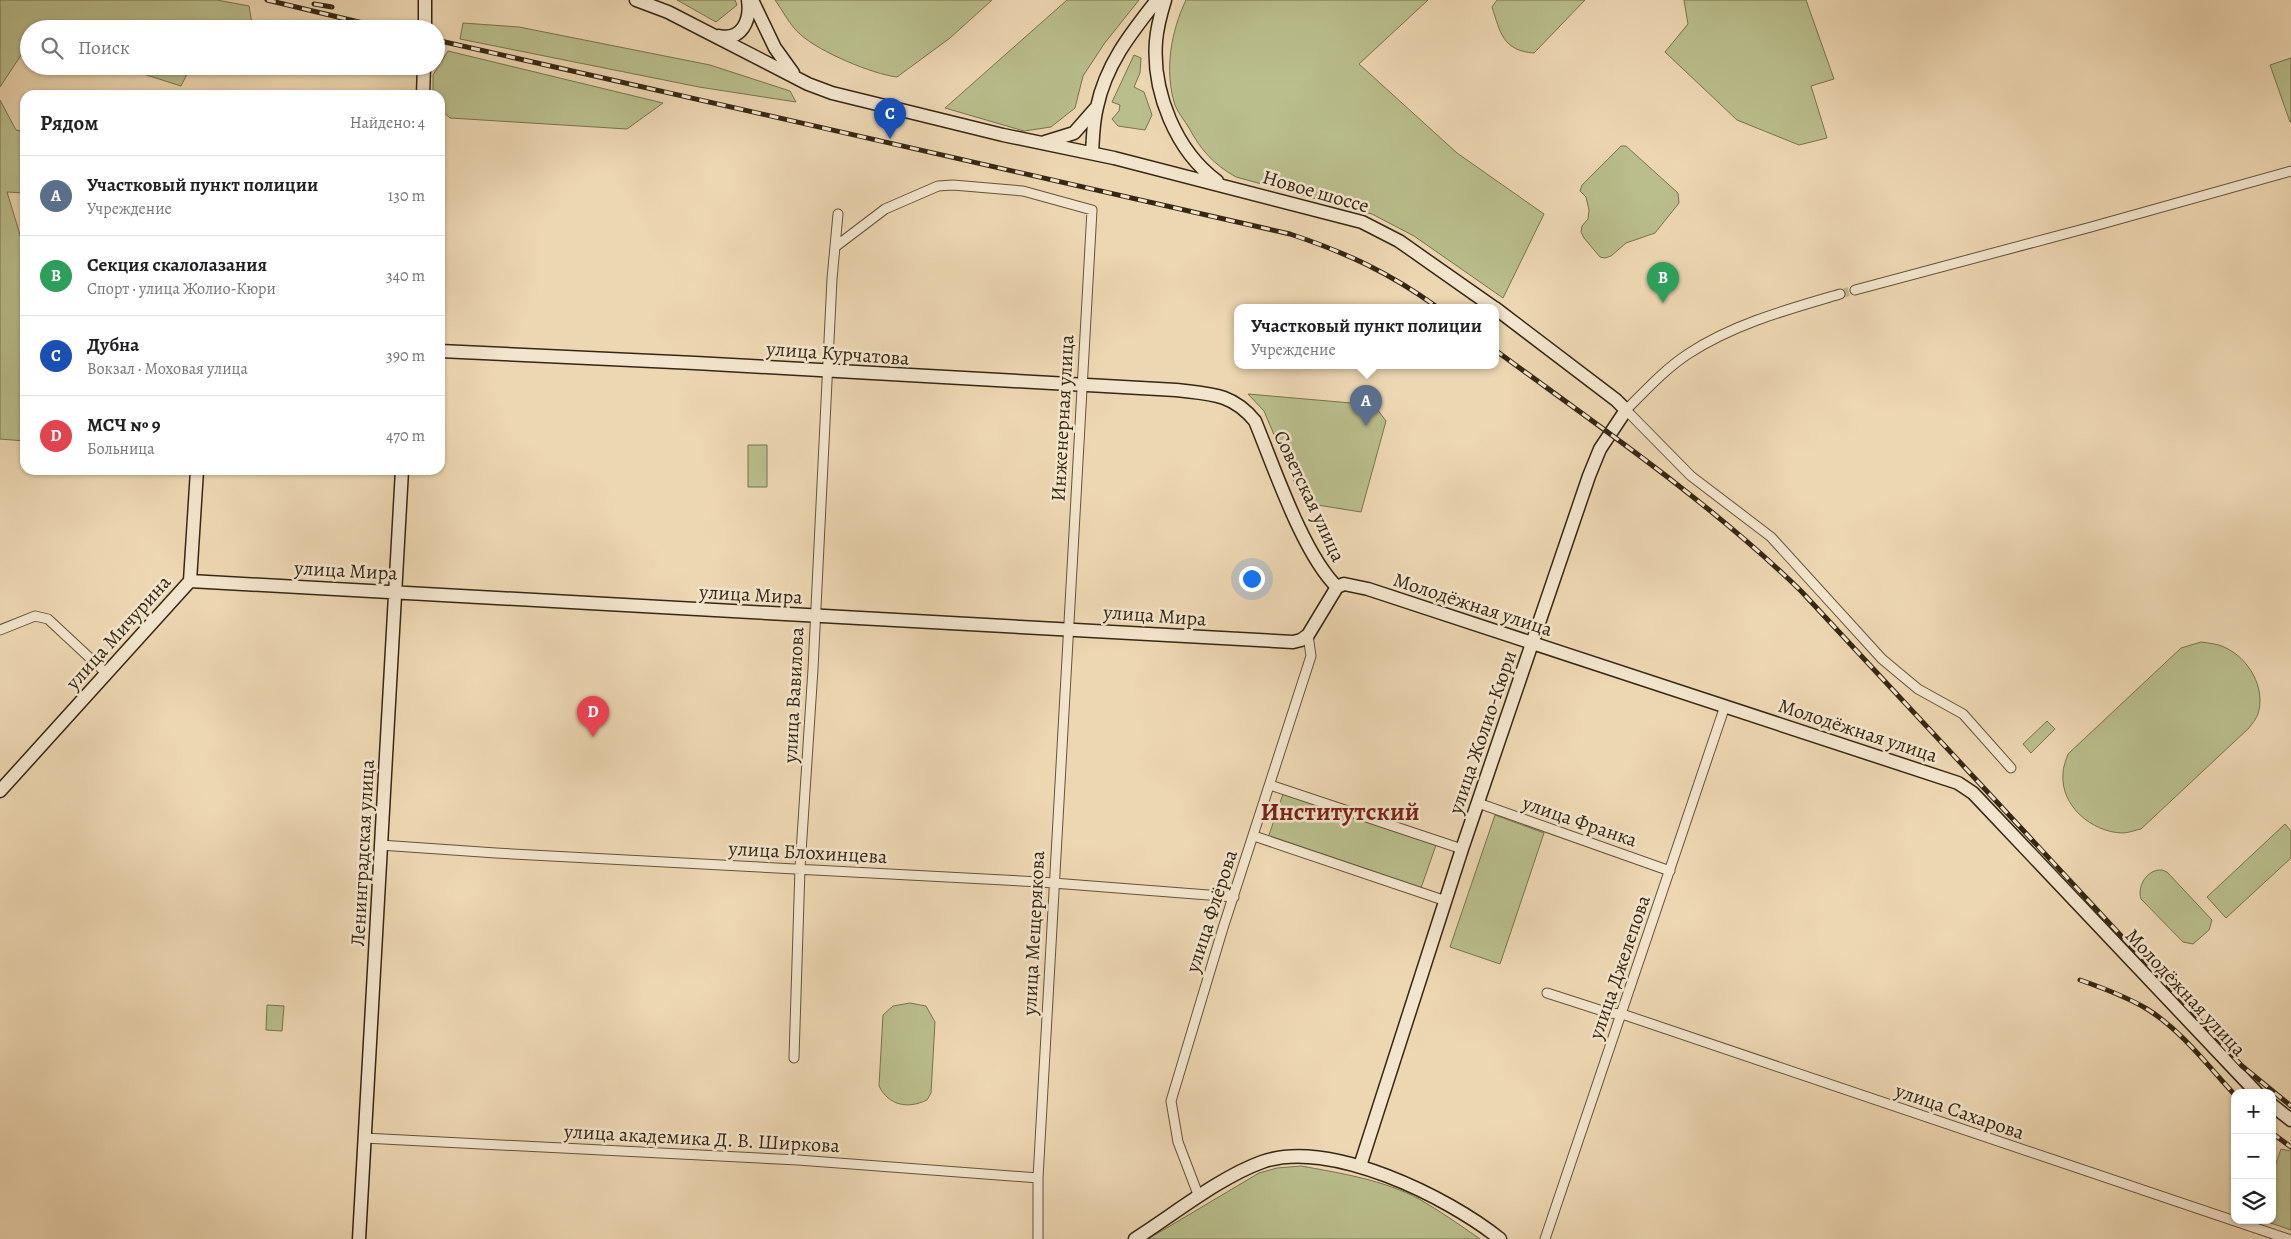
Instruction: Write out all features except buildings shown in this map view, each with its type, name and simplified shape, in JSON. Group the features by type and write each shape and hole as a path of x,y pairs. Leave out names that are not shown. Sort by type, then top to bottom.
{"main road":[{"path":"425,0 425,20"},
{"name":"Новое шоссе","path":"636,0 668,12 832,93 1224,185 1362,222 1399,241 1488,304"},
{"path":"716,35 726,37 735,35 748,22 748,0"},
{"path":"752,0 775,48 789,69 799,78"},
{"path":"1040,143 1074,133 1088,119 1096,107 1113,60 1132,30 1157,0"},
{"name":"Новое шоссе","path":"1165,0 1156,40 1156,67 1160,91 1171,122 1184,145 1202,169 1224,185"},
{"path":"1132,30 1143,27 1150,30 1156,40"},
{"path":"423,90 424,75"},
{"path":"1092,153 1096,107"},
{"path":"1177,174 1186,159 1184,145"},
{"name":"Новое шоссе","path":"1499,312 1616,400 1626,410"},
{"name":"улица Курчатова","path":"445,351 1176,390 1216,395 1233,401"},
{"name":"Советская улица","path":"1233,401 1244,408 1255,421 1292,510 1324,575 1337,587 1308,636"},
{"name":"улица Жолио-Кюри","path":"1360,1166 1462,849 1589,476 1600,450 1626,410"},
{"name":"улица Мичурина","path":"0,791 190,581 197,475"},
{"name":"Ленинградская улица","path":"359,1239 402,475"},
{"name":"улица Мира","path":"190,581 1068,628 1279,642 1302,640 1308,636"},
{"name":"Молодёжная улица","path":"1337,587 1344,584 1368,589 1958,783 1973,794 2253,1089"},
{"path":"2276,1108 2291,1120"},
{"path":"1135,1239 1236,1174 1261,1162 1280,1157 1304,1156 1360,1166 1430,1195 1463,1213 1500,1239"}],"street":[{"path":"1855,290 2090,227 2291,170"},
{"name":"Инженерная улица","path":"835,247 886,209 938,186 954,185 1023,191 1092,210 1068,628"},
{"name":"улица Вавилова","path":"794,1058 800,868 816,616 827,371 838,214"},
{"name":"улица Жолио-Кюри","path":"1626,410 1671,367 1704,344 1759,321 1840,294"},
{"path":"1626,410 1691,476 1771,537 1882,659 1918,689 1963,714 2011,768"},
{"path":"0,630 35,616 48,619 106,673"},
{"name":"улица Мещерякова","path":"1038,1239 1038,1178 1068,628"},
{"name":"улица Флёрова","path":"1199,1198 1178,1142 1171,1101 1311,656 1308,636"},
{"name":"улица Джелепова","path":"1545,1239 1725,706"},
{"path":"1270,785 1462,849"},
{"name":"улица Франка","path":"1478,803 1670,871"},
{"path":"1254,836 1446,901"},
{"name":"улица Блохинцева","path":"380,845 496,854 800,868 1053,883 1234,897"},
{"path":"1547,993 1609,1013 1622,1014"},
{"name":"улица Сахарова","path":"1622,1014 2288,1239"},
{"name":"улица академика Д. В. Ширкова","path":"364,1138 798,1160 1038,1178"}],"green space":[{"path":"0,0 217,0 249,6 251,20 20,20 20,57 0,87"},
{"path":"677,0 735,0 737,5 716,22"},
{"path":"775,0 992,0 950,38 897,77 874,72 833,55 810,42 793,27"},
{"path":"1067,0 1139,0 1104,44 1083,76 1075,108 1051,127 1024,131 945,108"},
{"path":"1186,0 1428,0 1359,64 1457,153 1544,214 1503,298 1414,236 1372,214 1236,177 1214,162 1198,143 1180,114 1175,105 1172,92 1170,79 1171,51 1176,25"},
{"path":"1497,0 1585,0 1534,53 1515,48 1504,39 1492,7"},
{"path":"1684,0 1806,0 1834,79 1811,86 1827,138 1799,145 1737,120 1665,52 1688,24"},
{"path":"463,23 519,27 710,65 790,91 796,102 699,87 460,39"},
{"path":"448,51 663,103 627,129 450,118 445,114 445,90 433,90 433,75 445,75 445,56"},
{"path":"1134,55 1141,58 1140,73 1134,87 1144,92 1152,115 1145,130 1118,126 1112,119 1119,111 1120,105 1112,102"},
{"path":"2291,58 2291,122 2290,122 2270,65"},
{"path":"146,75 186,75 181,86"},
{"path":"0,100 16,130 20,131 20,193 7,192 20,235 20,441 0,439"},
{"path":"1621,146 1626,146 1678,193 1679,203 1655,233 1626,243 1611,256 1605,258 1600,257 1581,232 1582,226 1588,219 1589,210 1586,197 1580,191 1582,185"},
{"path":"1248,394 1374,405 1386,421 1361,512 1311,504 1300,496 1264,411"},
{"path":"748,445 767,445 767,487 748,487"},
{"path":"2201,642 2224,647 2241,658 2248,666 2260,694 2260,704 2255,720 2249,728 2141,829 2122,833 2100,828 2089,822 2072,806 2063,785 2064,766 2068,754 2181,648"},
{"path":"2047,721 2055,729 2031,753 2023,744"},
{"path":"1283,794 1436,845 1421,888 1268,838"},
{"path":"1495,815 1544,833 1500,964 1450,947"},
{"path":"2285,824 2291,831 2291,858 2226,918 2207,897"},
{"path":"2162,870 2167,872 2212,920 2209,930 2193,944 2183,942 2141,899 2140,889 2144,879 2152,872"},
{"path":"910,1003 926,1006 935,1022 931,1093 927,1100 906,1105 894,1102 888,1098 879,1086 883,1015 893,1006"},
{"path":"267,1005 284,1006 282,1031 266,1030"},
{"path":"2281,1149 2291,1151 2291,1230 2274,1224 2276,1224 2276,1163"},
{"path":"1301,1166 1362,1178 1405,1192 1435,1208 1480,1239 1148,1239 1259,1173 1277,1168"}],"tunnel":[{"path":"1840,294 1855,290"}],"railway":[{"path":"267,0 350,20"},
{"path":"314,4 332,7"},
{"path":"445,42 1290,234 1330,248 1366,264 1432,304"},
{"path":"1499,353 1691,495 1766,558 1801,591 2242,1066 2291,1106"},
{"path":"2080,980 2147,1009 2171,1027 2194,1049 2231,1091"},
{"path":"2273,1134 2291,1147"}],"place":[{"name":"Дубна","path":"890,139"},
{"name":"Секция скалолазания","path":"1663,303"},
{"name":"Участковый пункт полиции","path":"1366,426"},
{"name":"МСЧ № 9","path":"593,737"}],"district":[{"name":"Институтский","path":"1340,811"}]}
